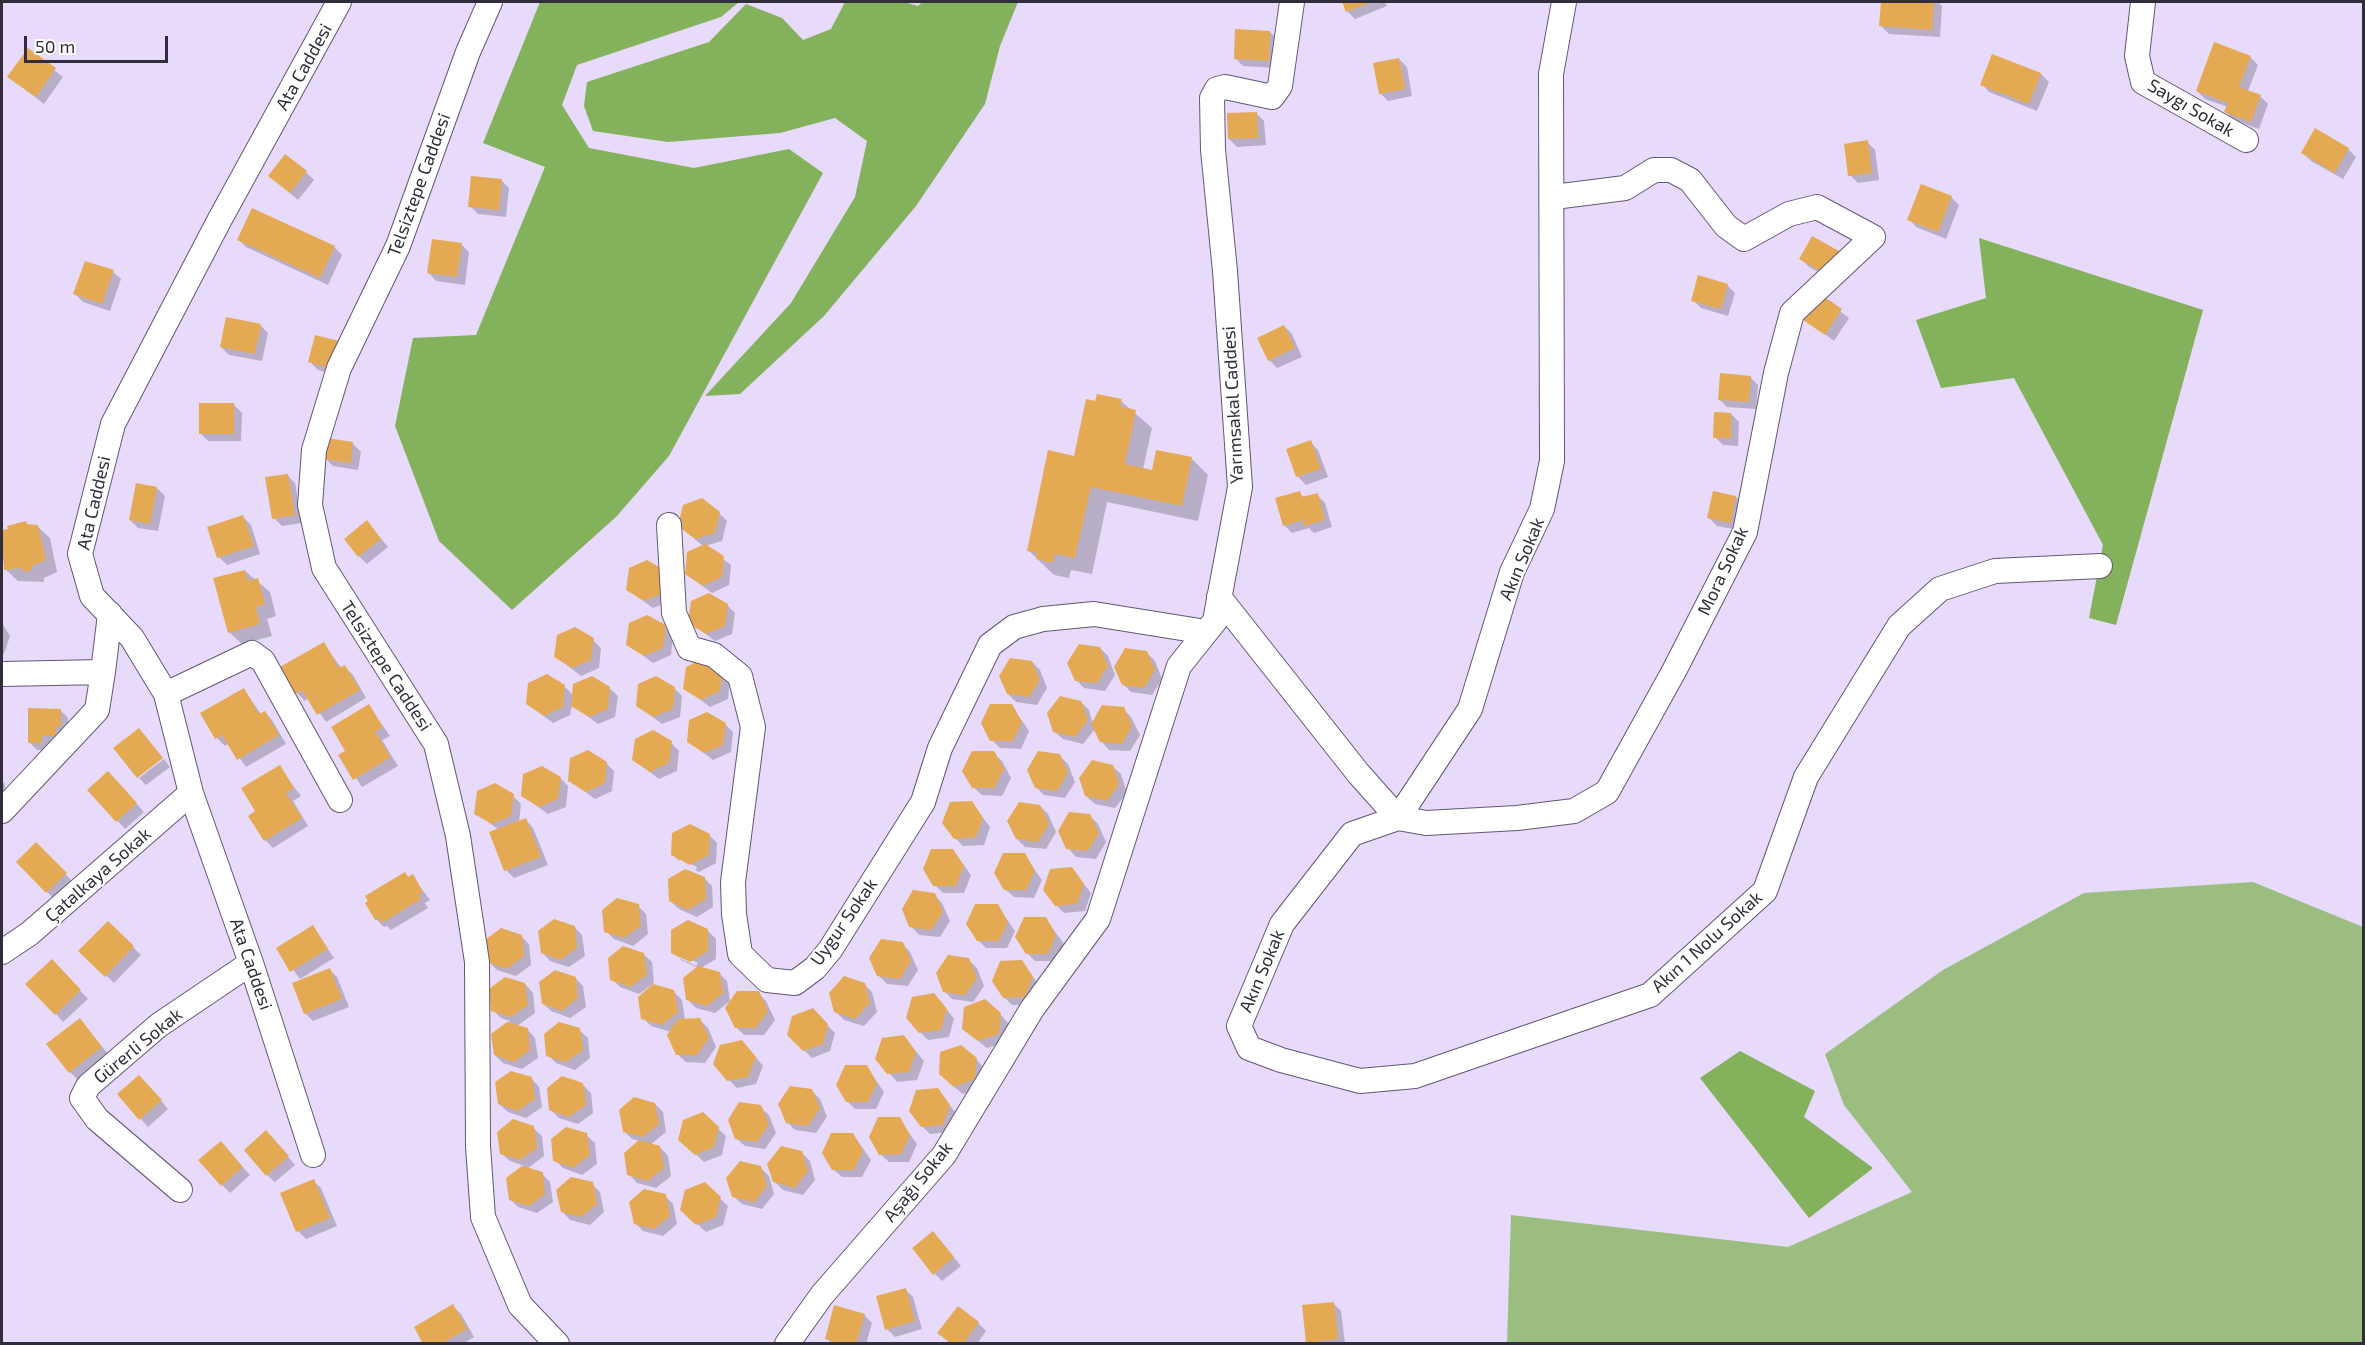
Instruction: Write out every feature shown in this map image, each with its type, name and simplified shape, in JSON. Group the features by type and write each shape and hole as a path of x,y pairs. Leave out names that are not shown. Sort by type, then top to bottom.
{"street":[{"name":"Ata Caddesi","path":"313,1155 251,963 191,793 166,694 132,638 92,596 80,554 113,424 220,219 339,2"},
{"name":"Telsiztepe Caddesi","path":"490,2 468,52 398,246 339,368 314,450 310,505 324,568 436,744 458,836 477,962 478,1146 483,1217 520,1305 557,1344"},
{"name":"Yarımsakal Caddesi","path":"1054,979 1098,919 1179,666 1215,621 1240,487 1225,271 1213,150 1212,98 1217,89 1225,87 1272,97 1280,86 1292,2"},
{"name":"Akın Sokak","path":"1239,1026 1282,924 1352,834 1398,818 1470,709 1512,572 1542,509 1552,461 1554,197 1551,74 1564,2"},
{"name":"Saygı Sokak","path":"2143,2 2137,56 2143,82 2246,140"},
{"name":"Mora Sokak","path":"1398,818 1426,823 1518,818 1574,811 1607,792 1674,671 1745,532 1776,373 1792,313 1873,237 1816,207 1789,214 1744,239 1726,226 1690,180 1671,170 1654,170 1625,188 1554,197"},
{"name":"Uygur Sokak","path":"669,525 674,613 689,648 714,655 740,676 753,727 734,882 734,914 740,954 767,980 795,983 815,968 830,950 923,802 940,748 990,645 1014,627 1043,619 1094,614 1206,632"},
{"name":"Akın 1 Nolu Sokak","path":"1239,1026 1249,1047 1281,1060 1360,1081 1415,1076 1650,995 1765,891 1806,777 1899,626 1940,589 1995,572 2100,566"},
{"path":"1219,597 1358,773 1398,818"},
{"path":"2,811 97,710 110,614"},
{"path":"166,694 252,653 263,662 340,800"},
{"path":"2,674 103,672"},
{"name":"Çatalkaya Sokak","path":"2,952 29,934 191,793"},
{"name":"Gürerli Sokak","path":"180,1190 97,1119 82,1098 88,1086 159,1024 251,963"},
{"name":"Aşağı Sokak","path":"787,1344 822,1295 944,1155 1032,1010 1054,979"}],"green space":[{"path":"540,2 739,2 721,17 577,65 562,105 589,148 694,168 789,149 823,173 669,456 616,517 512,610 439,541 395,426 413,338 476,335 545,167 483,143"},
{"path":"845,2 904,2 918,6 922,2 1018,2 1000,46 985,104 916,206 824,316 740,394 705,396 791,303 855,197 867,141 835,118 780,133 668,142 593,131 584,106 587,82 709,42 746,4 782,18 803,40 831,29"},
{"path":"1979,238 2203,310 2116,625 2089,618 2103,545 2014,378 1941,388 1916,320 1986,298"},
{"path":"2253,882 2363,927 2363,1343 1507,1343 1511,1215 1788,1247 1912,1192 1844,1105 1825,1054 1943,970 2084,893"},
{"path":"1740,1051 1815,1091 1804,1117 1873,1168 1809,1218 1700,1078"}],"building":[{"path":"1342,2 1372,2 1346,12"},
{"path":"1881,2 1934,2 1932,30 1879,26"},
{"path":"1235,29 1270,31 1269,61 1234,59"},
{"path":"2214,42 2251,56 2239,87 2261,95 2251,122 2224,112 2228,103 2196,91"},
{"path":"28,48 56,68 36,97 7,77"},
{"path":"1992,54 2041,73 2029,104 1980,85"},
{"path":"1399,58 1405,89 1379,94 1373,63"},
{"path":"1257,112 1258,138 1228,139 1227,113"},
{"path":"2315,128 2349,148 2335,173 2301,153"},
{"path":"1868,140 1872,173 1848,176 1844,144"},
{"path":"285,154 307,171 290,193 268,176"},
{"path":"471,176 502,179 499,210 468,207"},
{"path":"1921,184 1952,196 1938,232 1907,220"},
{"path":"252,208 335,246 320,278 237,240"},
{"path":"1812,236 1839,251 1826,274 1799,259"},
{"path":"432,239 462,243 457,277 427,273"},
{"path":"85,261 114,270 102,304 73,294"},
{"path":"1698,275 1728,284 1721,309 1691,301"},
{"path":"1820,294 1842,309 1825,335 1803,320"},
{"path":"226,317 261,324 255,354 220,347"},
{"path":"1284,325 1295,348 1268,361 1257,338"},
{"path":"315,335 339,341 332,369 308,362"},
{"path":"1720,373 1751,376 1749,402 1718,400"},
{"path":"1097,394 1122,399 1120,406 1136,410 1125,464 1152,470 1156,450 1192,457 1182,506 1091,487 1075,558 1055,554 1053,563 1036,559 1037,553 1027,551 1048,450 1074,456 1086,399 1095,401"},
{"path":"199,403 234,403 234,434 199,434"},
{"path":"1714,412 1731,413 1731,438 1713,438"},
{"path":"327,438 353,442 351,463 323,459"},
{"path":"1311,440 1321,469 1296,477 1286,449"},
{"path":"288,474 295,515 272,519 265,477"},
{"path":"136,483 157,487 150,524 129,520"},
{"path":"1300,491 1302,497 1318,493 1325,520 1304,526 1303,520 1283,526 1275,498"},
{"path":"1713,491 1736,496 1731,523 1707,518"},
{"path":"702,498 720,512 715,533 695,539 678,526 683,505"},
{"path":"243,515 254,546 217,558 207,527"},
{"path":"367,520 381,539 358,557 344,539"},
{"path":"26,521 27,524 38,525 46,560 32,566 33,570 23,572 22,568 4,570 2,530 8,529 7,526"},
{"path":"705,544 724,556 722,577 703,586 685,574 687,552"},
{"path":"647,560 666,571 663,593 644,601 626,590 629,568"},
{"path":"245,570 248,581 258,578 265,604 256,607 260,624 228,633 213,578"},
{"path":"709,593 728,604 725,626 706,634 688,623 691,601"},
{"path":"647,615 666,625 663,648 644,656 626,645 629,623"},
{"path":"575,627 594,638 591,660 572,668 554,657 557,635"},
{"path":"324,642 339,668 345,665 360,690 317,715 302,690 296,694 280,667"},
{"path":"1079,644 1100,647 1108,666 1097,683 1075,681 1067,663"},
{"path":"1125,648 1147,651 1155,670 1144,688 1122,685 1114,667"},
{"path":"704,658 723,669 720,691 701,700 683,689 686,667"},
{"path":"1010,658 1032,661 1040,680 1029,697 1007,694 999,676"},
{"path":"547,674 565,685 563,707 544,716 526,704 528,683"},
{"path":"592,676 610,687 608,709 589,717 571,706 573,684"},
{"path":"656,676 675,687 673,709 653,717 636,706 638,684"},
{"path":"244,688 259,714 265,711 279,735 237,760 222,735 215,739 200,713"},
{"path":"1060,696 1081,701 1088,720 1075,737 1053,732 1047,713"},
{"path":"369,704 383,727 375,732 391,757 353,780 338,755 345,751 331,727"},
{"path":"990,704 1012,704 1022,722 1013,741 990,741 981,723"},
{"path":"1102,705 1124,707 1132,726 1122,744 1100,742 1091,724"},
{"path":"28,708 61,709 61,727 56,727 56,736 42,736 42,743 28,743"},
{"path":"707,712 726,723 723,745 704,753 687,742 689,720"},
{"path":"139,728 163,758 137,778 113,748"},
{"path":"653,730 672,741 669,763 650,772 632,760 635,739"},
{"path":"588,750 607,762 605,783 586,792 568,781 570,758"},
{"path":"972,751 994,751 1004,769 994,788 972,788 962,771"},
{"path":"1038,751 1060,754 1068,773 1057,791 1035,788 1027,770"},
{"path":"1092,760 1113,765 1119,784 1107,801 1085,796 1079,778"},
{"path":"280,765 294,788 286,793 302,818 264,841 248,816 255,811 241,788"},
{"path":"542,766 561,777 558,799 539,807 521,796 523,774"},
{"path":"108,771 137,803 116,822 87,790"},
{"path":"495,783 514,794 511,816 492,824 474,814 477,791"},
{"path":"972,801 983,818 976,837 954,839 942,823 950,802"},
{"path":"1019,802 1040,805 1049,824 1038,842 1016,839 1007,821"},
{"path":"1069,812 1090,814 1099,833 1088,851 1066,849 1058,831"},
{"path":"526,818 541,857 504,871 489,832"},
{"path":"690,824 710,834 709,855 690,865 671,855 672,833"},
{"path":"36,842 67,873 46,893 16,862"},
{"path":"931,849 953,849 964,866 956,886 933,886 923,869"},
{"path":"1003,853 1025,853 1035,871 1026,890 1004,890 994,873"},
{"path":"1072,867 1084,884 1077,904 1055,906 1043,890 1050,869"},
{"path":"685,869 705,877 706,899 688,910 669,901 668,879"},
{"path":"405,872 408,877 413,874 423,892 418,895 421,899 382,923 379,918 375,920 365,903 368,901 365,896"},
{"path":"913,890 935,893 943,912 931,930 909,927 902,909"},
{"path":"617,898 639,904 641,926 624,938 604,932 602,910"},
{"path":"975,904 998,904 1008,922 999,941 977,941 966,924"},
{"path":"1024,917 1046,917 1056,935 1048,954 1026,954 1015,937"},
{"path":"554,919 575,926 577,948 561,960 541,953 538,931"},
{"path":"688,920 708,929 708,951 690,962 671,953 671,930"},
{"path":"108,921 134,946 105,977 78,951"},
{"path":"313,925 328,949 290,972 276,948"},
{"path":"501,928 522,935 524,956 507,969 487,962 485,940"},
{"path":"881,939 903,942 911,961 900,979 877,976 869,958"},
{"path":"623,946 644,953 647,975 630,987 610,980 608,958"},
{"path":"948,955 969,958 977,978 965,995 943,992 936,973"},
{"path":"52,959 81,990 55,1015 25,984"},
{"path":"1022,960 1033,977 1025,997 1003,998 992,981 1000,961"},
{"path":"698,966 720,972 723,993 707,1006 686,1000 683,978"},
{"path":"330,968 342,999 304,1014 292,983"},
{"path":"555,970 576,977 578,998 562,1011 542,1004 539,982"},
{"path":"844,976 865,983 870,1003 855,1019 834,1012 829,993"},
{"path":"505,977 525,983 528,1005 511,1017 491,1011 489,989"},
{"path":"653,984 674,990 678,1012 662,1025 641,1019 638,997"},
{"path":"737,991 759,991 768,1011 756,1028 735,1028 725,1008"},
{"path":"934,993 947,1009 941,1030 919,1033 906,1018 912,997"},
{"path":"985,999 1001,1013 999,1034 978,1041 962,1029 964,1007"},
{"path":"813,1008 828,1024 823,1044 803,1051 787,1035 792,1016"},
{"path":"80,1018 102,1047 69,1073 46,1044"},
{"path":"700,1018 709,1038 697,1055 676,1055 667,1035 678,1019"},
{"path":"507,1022 528,1028 530,1050 514,1062 494,1055 491,1034"},
{"path":"559,1022 580,1028 583,1050 566,1062 546,1056 544,1034"},
{"path":"904,1035 916,1052 909,1072 887,1074 875,1059 882,1038"},
{"path":"742,1040 756,1057 748,1077 727,1081 713,1064 720,1045"},
{"path":"961,1045 977,1058 975,1079 954,1087 939,1074 940,1052"},
{"path":"845,1065 867,1065 877,1083 868,1102 846,1102 836,1085"},
{"path":"511,1071 532,1077 535,1099 518,1111 498,1104 495,1082"},
{"path":"139,1075 162,1100 139,1120 117,1094"},
{"path":"562,1076 583,1083 586,1105 569,1117 549,1110 547,1088"},
{"path":"790,1086 812,1089 820,1108 808,1126 786,1123 778,1104"},
{"path":"938,1088 950,1105 943,1125 921,1127 909,1111 916,1090"},
{"path":"634,1097 655,1103 659,1124 643,1137 623,1132 619,1110"},
{"path":"739,1102 761,1105 769,1124 757,1142 735,1139 728,1120"},
{"path":"703,1112 719,1127 714,1147 695,1155 678,1140 683,1120"},
{"path":"878,1117 900,1117 910,1135 901,1154 879,1155 869,1137"},
{"path":"513,1119 534,1126 537,1148 520,1160 500,1154 497,1132"},
{"path":"566,1127 587,1133 590,1155 573,1168 553,1161 551,1139"},
{"path":"266,1130 289,1156 266,1176 244,1150"},
{"path":"831,1133 853,1133 863,1151 854,1170 832,1170 822,1153"},
{"path":"639,1140 660,1146 664,1168 648,1181 627,1175 624,1153"},
{"path":"221,1141 243,1167 221,1186 198,1160"},
{"path":"781,1146 802,1151 808,1171 795,1188 773,1182 767,1164"},
{"path":"740,1161 761,1166 767,1186 754,1202 732,1197 726,1178"},
{"path":"522,1166 543,1172 545,1194 529,1206 509,1200 506,1178"},
{"path":"571,1177 593,1182 597,1204 581,1217 561,1212 556,1190"},
{"path":"314,1179 330,1218 296,1232 280,1193"},
{"path":"705,1182 721,1197 716,1217 696,1225 680,1210 685,1190"},
{"path":"644,1189 666,1194 670,1216 654,1229 634,1224 629,1202"},
{"path":"933,1231 954,1257 933,1275 912,1248"},
{"path":"906,1288 915,1321 885,1330 876,1296"},
{"path":"1334,1302 1338,1339 1306,1343 1302,1305"},
{"path":"453,1304 467,1329 441,1344 423,1344 414,1327"},
{"path":"834,1305 865,1314 856,1344 842,1344 825,1339"},
{"path":"958,1306 979,1322 963,1344 952,1344 937,1333"}]}
